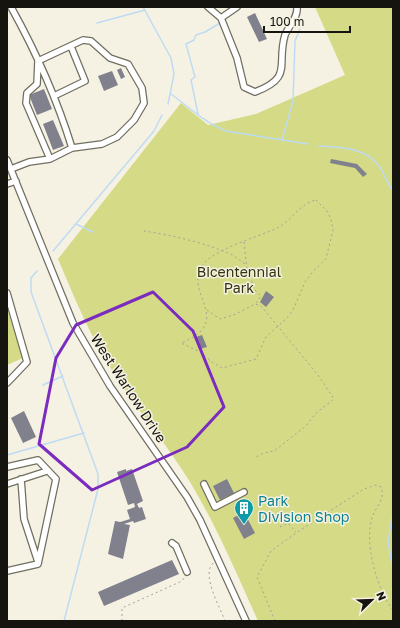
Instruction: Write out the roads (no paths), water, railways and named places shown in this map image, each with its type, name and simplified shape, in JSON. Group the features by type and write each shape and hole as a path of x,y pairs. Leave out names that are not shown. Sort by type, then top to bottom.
{"street":[{"path":"208,7 221,18 237,58 244,86 255,92 271,86 281,73 285,35 297,12 297,7"},
{"path":"221,18 237,7"},
{"path":"9,8 38,62 54,96 72,148"},
{"path":"11,169 29,162 50,160 72,148 102,144 117,137 134,120 144,103 142,88 130,70 128,64 110,58 91,41 83,40 38,62"},
{"path":"54,96 86,81 72,49"},
{"path":"38,62 37,84 27,93 26,104 50,160"},
{"name":"West Warlow Drive","path":"7,160 62,298 85,345 110,386 185,494 218,559 246,621"},
{"path":"7,184 16,181"},
{"path":"7,294 26,362 7,383"},
{"path":"7,467 38,460 46,471 56,479 38,564"},
{"path":"7,484 46,471"},
{"path":"21,479 24,519 38,564"},
{"path":"204,484 215,506 244,492"},
{"path":"172,543 176,546 188,572"},
{"path":"7,571 38,564"}],"waterway":[{"path":"143,7 171,58 174,74 168,104"},
{"path":"97,23 145,10"},
{"path":"198,114 191,80 195,77 186,44 194,40 196,35 205,32 220,23"},
{"path":"282,140 293,101 295,41 300,29"},
{"path":"171,94 204,119 226,131 308,144"},
{"path":"53,251 154,131 162,115"},
{"path":"319,146 345,148 369,156 381,169 393,191"},
{"path":"76,224 93,232"},
{"path":"37,271 31,278 31,292 98,474 98,489 64,621"},
{"path":"43,385 63,376"},
{"path":"7,455 84,433"},
{"path":"393,511 388,542 393,570"}],"place":[{"name":"Park Division Shop","path":"244,525"}],"park label":[{"name":"Bicentennial Park","path":"239,280"}]}
